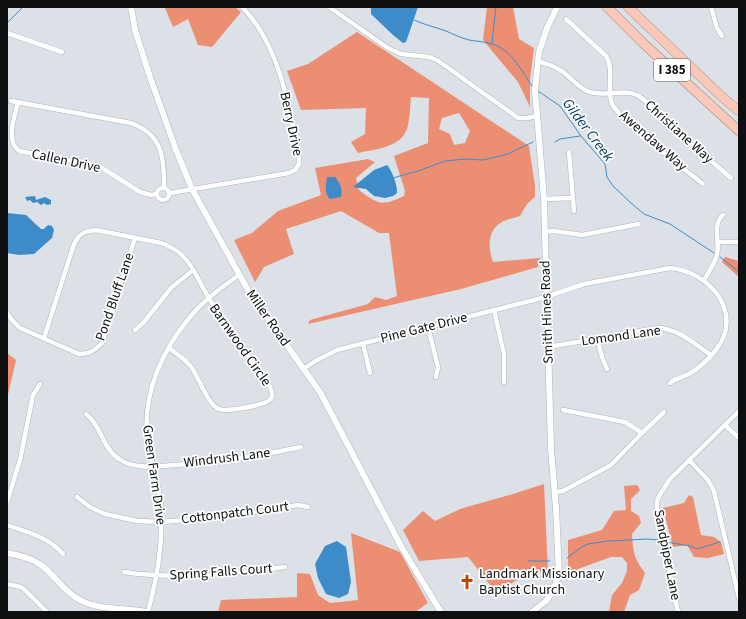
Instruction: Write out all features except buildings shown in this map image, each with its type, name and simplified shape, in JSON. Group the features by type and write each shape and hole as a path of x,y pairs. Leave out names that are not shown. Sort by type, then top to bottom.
{"highway":[{"name":"I 385","path":"607,7 643,44 739,131"},
{"name":"I 385","path":"628,7 720,96 739,111"}],"street":[{"name":"Miller Road","path":"131,7 135,30 150,77 176,150 192,189 239,275 260,308 305,368 326,403 402,548 441,612"},
{"name":"Berry Drive","path":"192,189 289,173 295,170 299,164 290,108 276,67 264,35 242,7"},
{"path":"329,7 388,48 401,54 429,57 436,60 518,118 536,116"},
{"name":"Smith Hines Road","path":"532,612 546,601 553,590 559,574 555,492 551,450 544,199 535,90 539,52 547,28 557,7"},
{"path":"711,7 717,28 722,36"},
{"path":"566,18 609,60 610,93"},
{"path":"7,33 62,52"},
{"name":"Christiane Way","path":"538,62 554,66 580,87 588,91 598,94 631,93 644,100 665,121 731,178"},
{"name":"Awendaw Way","path":"610,93 612,104 633,127 703,184"},
{"path":"11,101 131,123 142,128 153,136 160,150 164,163 164,187"},
{"name":"Callen Drive","path":"18,102 12,139 14,146 19,151 99,166 140,192 157,194"},
{"path":"569,152 574,210"},
{"path":"164,187 168,189 170,193"},
{"path":"164,187 158,190 157,194 160,199 164,200 169,197 170,193"},
{"path":"170,193 192,189"},
{"path":"544,199 573,198"},
{"path":"704,280 716,257 718,223 719,218 722,215"},
{"path":"545,232 554,231 582,235 639,224"},
{"path":"44,338 74,244 85,232 96,230 161,243 170,247 182,255 193,270 209,299"},
{"name":"Pond Bluff Lane","path":"7,312 10,319 20,328 79,354 87,354 95,350 102,343 135,238"},
{"path":"718,242 739,242"},
{"name":"Pine Gate Drive","path":"305,368 330,353 546,297 584,284 665,268 675,268 684,270 704,280 718,294 726,314 725,334 720,345 711,356 691,373 670,383"},
{"path":"135,330 144,322 171,288 193,270"},
{"name":"Green Farm Drive","path":"147,612 161,551 159,494 152,466 147,434 148,399 155,376 168,348 191,316 209,299 239,275"},
{"name":"Barnwood Circle","path":"168,348 187,363 198,378 209,399 214,406 219,409 230,410 262,404 273,397 273,392 270,387 226,326 209,299"},
{"path":"494,310 504,354 504,382"},
{"path":"428,327 438,367 436,377"},
{"name":"Lomond Lane","path":"548,347 662,328 679,334 711,356"},
{"path":"597,338 602,358 607,369"},
{"path":"363,344 370,373"},
{"path":"7,502 20,460 33,394 40,384"},
{"path":"563,410 625,422 642,433"},
{"name":"Sandpiper Lane","path":"678,612 658,521 657,508 659,496 665,485 739,411"},
{"path":"555,492 563,491 611,465 664,412"},
{"name":"Windrush Lane","path":"86,414 95,422 108,449 113,455 124,463 132,465 152,466 244,458 301,447"},
{"path":"725,425 739,438"},
{"path":"689,460 708,480 714,491 739,598"},
{"name":"Cottonpatch Court","path":"77,497 105,514 138,521 161,522 222,517 298,505 308,507"},
{"path":"7,525 31,533 56,545 63,554"},
{"path":"7,553 26,558 40,564 70,594 82,601 94,605 147,612"},
{"name":"Spring Falls Court","path":"124,572 171,577 234,573 285,567"},
{"path":"7,584 21,587 47,612"}],"shaded area":[{"path":"235,7 241,12 212,47 198,45 188,19 173,27 165,8"},
{"path":"487,7 513,7 519,39 534,48 530,79 530,107 518,82 483,40"},
{"path":"357,32 529,146 535,186 535,197 527,204 520,216 506,220 497,225 491,234 490,251 493,262 540,258 538,267 461,289 308,324 310,320 368,304 375,297 386,300 397,296 389,233 379,233 341,211 286,229 294,254 264,267 255,282 234,240 252,233 278,211 321,195 315,168 368,159 375,162 356,178 359,190 376,201 385,203 390,202 404,196 405,191 394,156 428,143 429,98 411,97 408,125 404,135 393,144 386,147 358,153 351,142 365,134 366,108 301,110 287,71 308,64","holes":["459,113 470,131 465,143 454,145 450,134 439,129 442,118"]},
{"path":"725,257 739,261 739,277 722,262"},
{"path":"7,353 16,360 7,399"},
{"path":"544,484 548,572 527,571 517,580 505,587 491,586 468,557 419,561 403,530 423,511 435,521 460,509"},
{"path":"637,485 640,490 631,499 631,511 639,516 641,523 632,534 632,540 636,559 645,573 639,590 630,595 624,612 609,612 612,595 622,583 627,571 627,563 622,557 611,557 578,569 576,578 568,578 568,540 602,530 614,511 626,510 624,486"},
{"path":"689,495 693,497 701,535 714,537 721,542 724,554 708,558 694,557 687,545 673,547 663,508 684,503"},
{"path":"351,533 400,552 428,603 415,612 218,612 221,600 297,597 297,573 310,574 318,595 330,603 358,600"}],"water":[{"path":"371,7 418,7 406,42 403,43 393,35 371,14"},
{"path":"387,165 393,174 397,187 397,193 393,196 385,198 374,196 366,189 353,187 374,170"},
{"path":"327,177 335,177 337,179 340,184 342,194 341,197 330,199 328,197 326,189"},
{"path":"35,196 36,200 45,197 51,200 51,204 47,205 44,203 41,205 37,202 33,203 30,200 27,201 25,197"},
{"path":"7,213 26,215 41,229 44,229 48,225 52,226 54,230 52,238 34,254 19,255 7,253"},
{"path":"337,541 346,547 351,582 348,594 339,598 326,594 318,578 315,564 325,546"}],"waterway":[{"path":"7,23 23,7"},
{"name":"Gilder Creek","path":"492,43 496,7"},
{"path":"414,20 469,40 500,47 516,62 532,86"},
{"name":"Gilder Creek","path":"538,91 560,106 581,136 605,164 607,177 613,186 631,203 644,214 670,224 714,253"},
{"path":"555,142 560,139 580,136"},
{"path":"393,178 445,161 465,159 483,160 508,154 533,142"},
{"name":"Gilder Creek","path":"720,257 739,272"},
{"path":"567,558 588,544 608,541 647,539 659,540"},
{"path":"666,542 690,546 697,549 720,542"},
{"path":"528,561 550,561"}],"place":[{"name":"Landmark Missionary Baptist Church","path":"467,582"}]}
